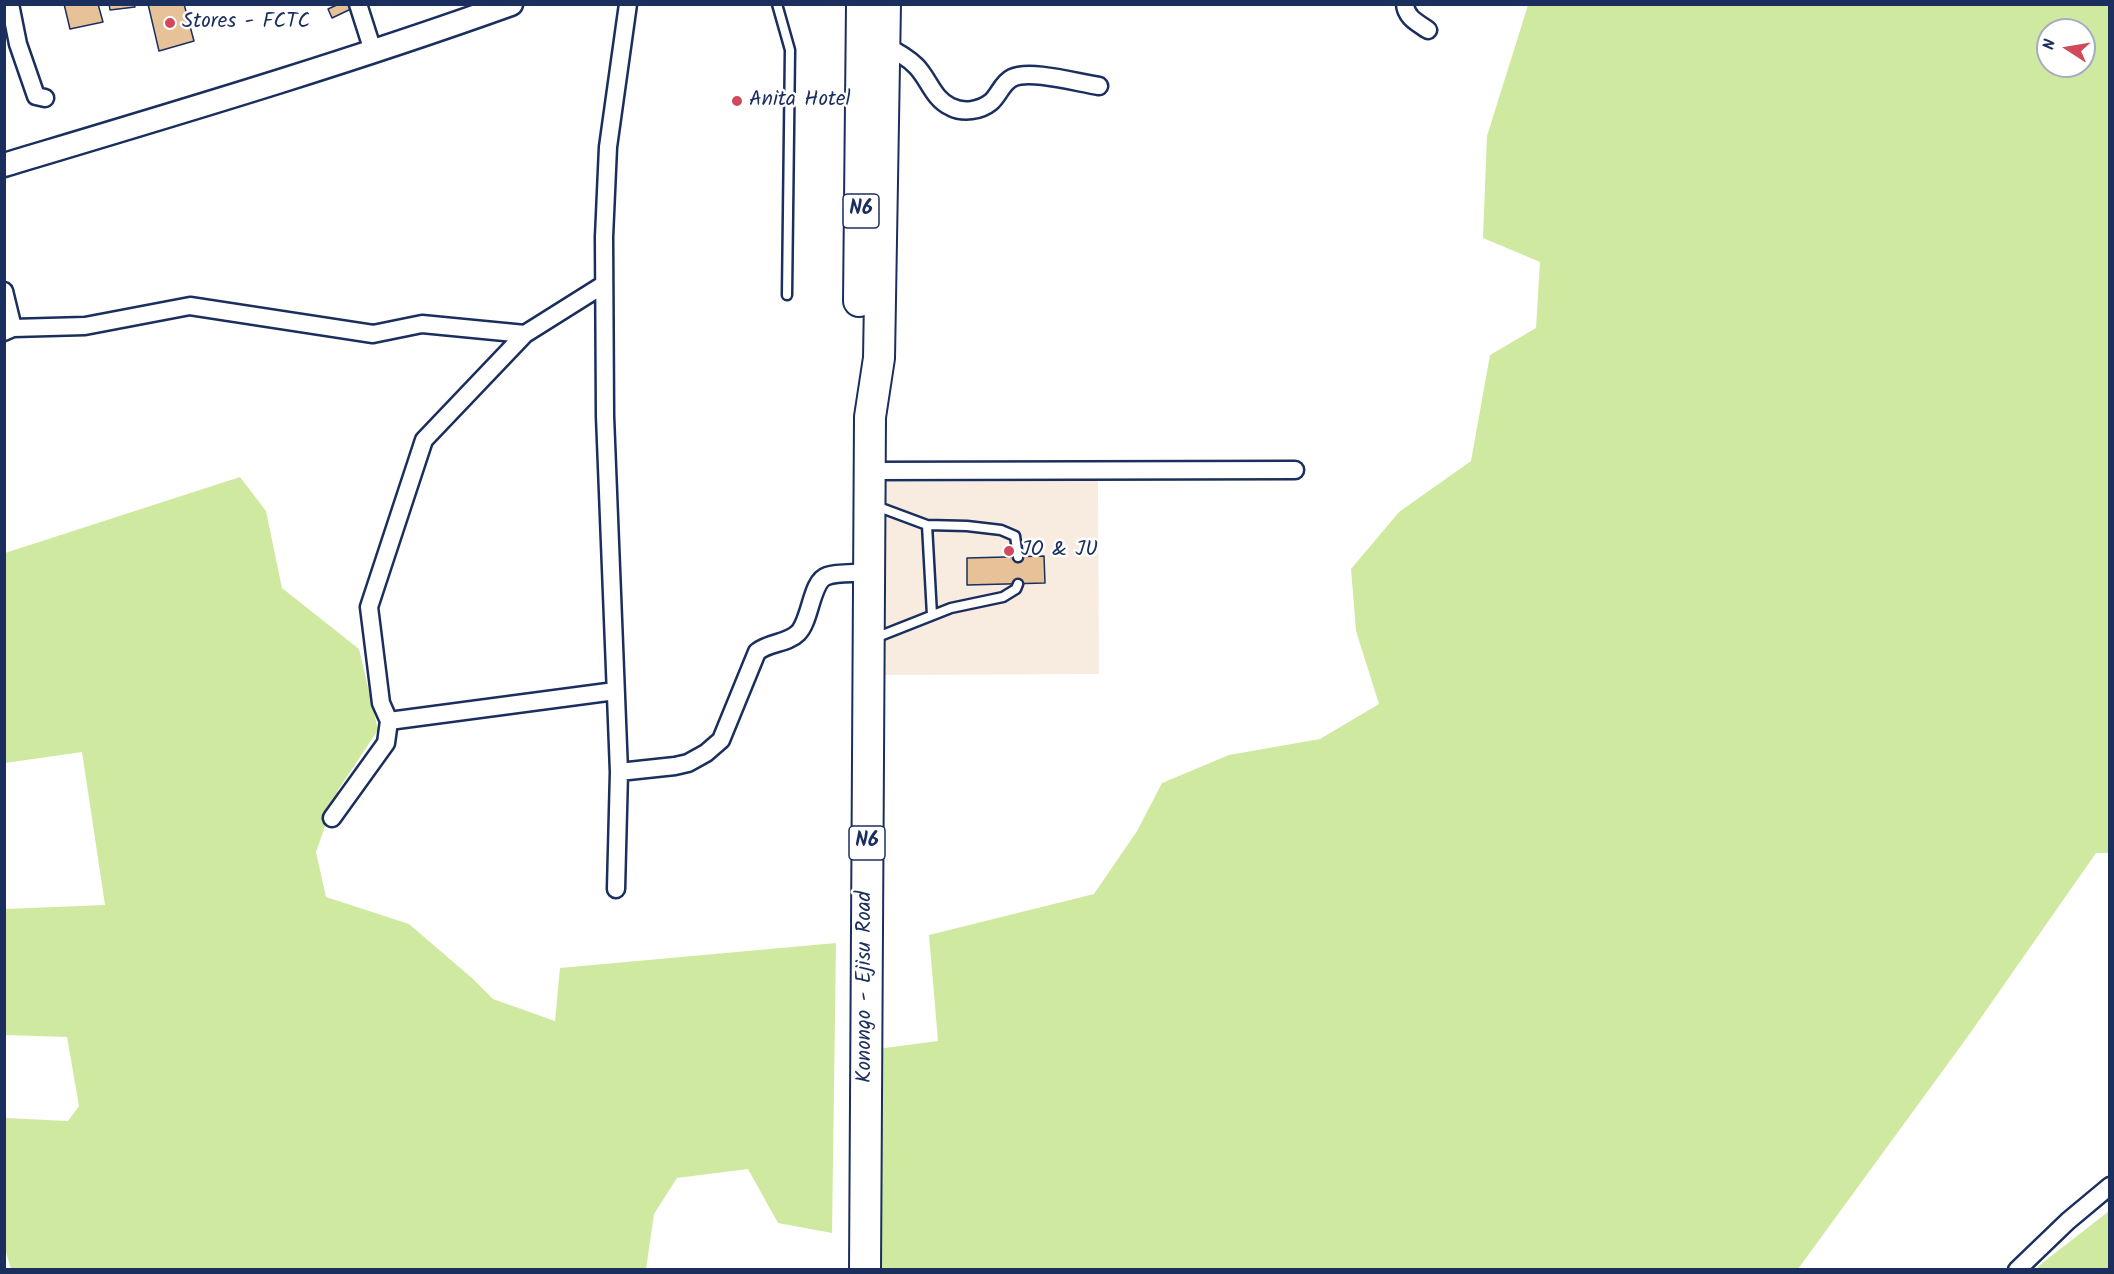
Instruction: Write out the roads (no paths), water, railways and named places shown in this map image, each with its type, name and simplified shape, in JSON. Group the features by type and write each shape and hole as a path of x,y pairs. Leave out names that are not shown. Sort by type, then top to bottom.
{"highway":[{"name":"Konongo - Ejisu Road","path":"862,4 859,360 870,417"},
{"name":"Konongo - Ejisu Road","path":"865,1269 870,417 879,358 885,4"}],"street":[{"path":"10,4 18,44 36,96 45,98"},
{"path":"358,4 373,51"},
{"path":"4,165 242,93 511,4"},
{"path":"616,889 619,772 605,416 603,285 608,147 628,4"},
{"path":"1405,4 1405,11 1411,18 1428,30"},
{"path":"885,46 916,66 939,100 952,108 965,111 980,108 991,102 1007,81 1020,75 1099,86"},
{"path":"332,818 386,743 389,721 381,703 369,607 424,440 525,334 603,285"},
{"path":"4,291 9,330 85,326 190,306 372,334 422,324 525,334"},
{"path":"870,471 1295,470"},
{"path":"619,772 675,766 688,763 706,753 721,740 756,652 763,647 790,640 799,633 806,622 817,585 821,579 828,576 869,572"},
{"path":"389,721 615,691"},
{"path":"2017,1269 2109,1186"}],"lane":[{"path":"777,4 790,50 787,295"},
{"path":"869,504 927,525 1001,530 1015,536 1018,557"},
{"path":"927,525 932,615"},
{"path":"869,641 951,608 1003,597 1016,589 1018,584"}],"place":[{"name":"Stores - FCTC","path":"170,23"},
{"name":"Anita Hotel","path":"737,101"},
{"name":"JO & JU","path":"1009,551"}]}
